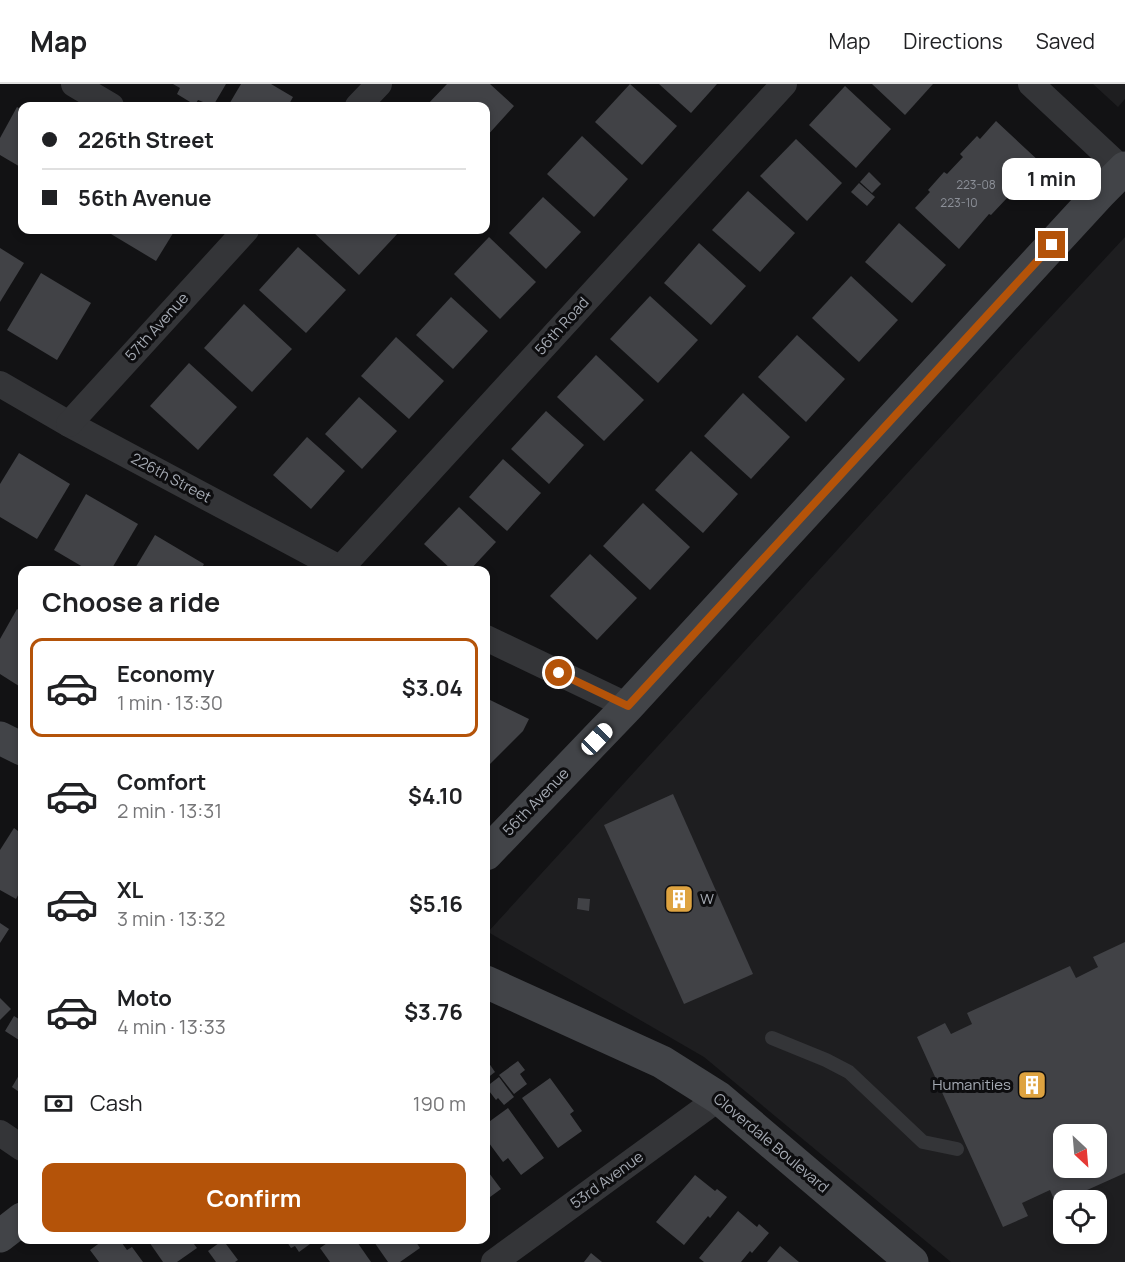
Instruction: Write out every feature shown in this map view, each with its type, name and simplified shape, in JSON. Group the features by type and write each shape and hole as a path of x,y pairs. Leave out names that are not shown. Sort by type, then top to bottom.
{"street":[{"path":"74,84 104,102"},
{"path":"362,102 379,84"},
{"name":"56th Road","path":"345,566 784,84"},
{"path":"1031,84 1124,169"},
{"name":"56th Avenue","path":"490,850 628,706 1124,169"},
{"name":"57th Avenue","path":"69,424 242,234"},
{"name":"226th Street","path":"0,384 69,424 336,566"},
{"path":"490,640 628,706"},
{"path":"0,738 18,747"},
{"name":"Cloverdale Boulevard","path":"490,984 662,1062 719,1098 912,1262"},
{"name":"53rd Avenue","path":"494,1262 719,1098"},
{"path":"0,1133 18,1145"},
{"path":"0,1236 18,1222"}],"lane":[{"path":"772,1038 849,1072 923,1142 957,1149"}],"shaded area":[{"path":"1093,84 1125,84 1125,99 1118,107"},
{"path":"1125,237 1125,1262 951,1262 704,1057 490,933 490,930"}],"building":[{"path":"173,84 226,84 215,102 198,100 190,102 177,94 180,88"},
{"path":"241,84 271,84 293,97 290,102 230,102"},
{"path":"447,84 490,84 514,106 490,133 490,102 430,102"},
{"path":"630,84 677,126 642,165 595,122"},
{"path":"659,84 717,84 691,113"},
{"path":"872,84 933,84 905,115"},
{"path":"845,86 891,129 856,168 809,125"},
{"path":"17,107 18,166 0,155 0,138"},
{"path":"996,121 1040,162 1005,196 1007,198 991,215 989,214 959,249 915,208 944,172 947,174 963,157 960,154 977,136 980,139"},
{"path":"582,136 628,179 594,217 547,174"},
{"path":"796,139 842,183 807,221 760,176"},
{"path":"869,172 881,184 872,193 860,182"},
{"path":"859,183 875,197 867,206 851,192"},
{"path":"748,191 795,233 760,272 712,230"},
{"path":"543,197 581,232 546,269 509,233"},
{"path":"899,223 946,265 912,303 865,262"},
{"path":"111,234 173,234 156,261"},
{"path":"315,234 397,234 359,275"},
{"path":"489,237 536,282 500,319 454,274"},
{"path":"699,243 746,286 711,325 664,283"},
{"path":"298,247 346,290 306,333 259,290"},
{"path":"0,248 24,263 0,302"},
{"path":"41,273 91,303 57,360 7,330"},
{"path":"851,276 898,320 859,362 812,318"},
{"path":"650,296 698,340 658,383 610,339"},
{"path":"451,297 488,331 453,369 416,335"},
{"path":"244,304 292,349 252,392 204,348"},
{"path":"797,335 845,379 806,422 758,377"},
{"path":"396,337 444,381 409,419 361,376"},
{"path":"596,355 644,400 604,441 557,397"},
{"path":"189,363 237,407 198,450 150,406"},
{"path":"743,393 790,437 751,479 704,436"},
{"path":"359,397 397,431 362,469 325,434"},
{"path":"546,411 584,445 549,484 511,449"},
{"path":"307,437 345,471 311,509 273,475"},
{"path":"691,451 738,494 703,533 655,490"},
{"path":"19,453 70,484 37,539 0,517 0,484"},
{"path":"503,459 541,493 507,531 469,497"},
{"path":"86,494 138,524 113,566 81,566 54,550"},
{"path":"643,503 690,547 650,590 603,546"},
{"path":"459,507 496,542 474,566 448,566 424,544"},
{"path":"155,535 204,564 203,566 136,566"},
{"path":"590,554 637,598 597,640 550,596"},
{"path":"17,609 18,685 0,674 0,639"},
{"path":"490,700 529,719 523,731 490,764"},
{"name":"W","path":"673,794 753,974 684,1004 604,825"},
{"path":"14,828 18,831 18,895 16,899 0,890 0,850"},
{"path":"578,898 590,899 589,911 577,909"},
{"path":"0,923 9,929 0,943"},
{"name":"Humanities","path":"1125,942 1125,1173 1087,1190 1053,1190 1053,1197 1050,1190 1022,1203 1028,1216 1003,1227 917,1037 945,1023 951,1034 972,1024 967,1013 1070,966 1076,978 1098,967 1093,957"},
{"path":"0,998 11,1009 0,1020"},
{"path":"14,1016 18,1018 18,1039 5,1031"},
{"path":"518,1061 525,1070 520,1074 527,1084 514,1094 499,1075"},
{"path":"490,1065 495,1072 490,1076"},
{"path":"18,1077 18,1091 12,1087"},
{"path":"499,1077 514,1097 504,1105 490,1092 490,1084"},
{"path":"550,1078 574,1111 570,1114 582,1131 558,1148 522,1098"},
{"path":"508,1108 544,1158 521,1175 508,1158 503,1162 490,1144 490,1121"},
{"path":"490,1174 501,1189 490,1197"},
{"path":"695,1175 715,1191 717,1189 727,1197 684,1245 656,1222"},
{"path":"738,1211 757,1227 759,1224 769,1233 741,1262 704,1262 699,1258"},
{"path":"98,1244 123,1244 127,1250 132,1247 143,1262 99,1262 90,1250"},
{"path":"150,1244 194,1244 197,1248 177,1262 163,1262"},
{"path":"218,1244 226,1244 238,1260 216,1262 208,1251"},
{"path":"288,1244 310,1244 299,1252 295,1246 291,1248"},
{"path":"326,1244 358,1244 371,1262 330,1262 320,1248"},
{"path":"375,1244 417,1244 420,1248 400,1262 388,1262"},
{"path":"780,1246 799,1262 767,1262"},
{"path":"591,1253 602,1262 584,1262"}],"place":[{"name":"W","path":"679,899"},
{"name":"Humanities","path":"1032,1085"}],"route":[{"path":"559,673 628,706 1052,245"}]}
